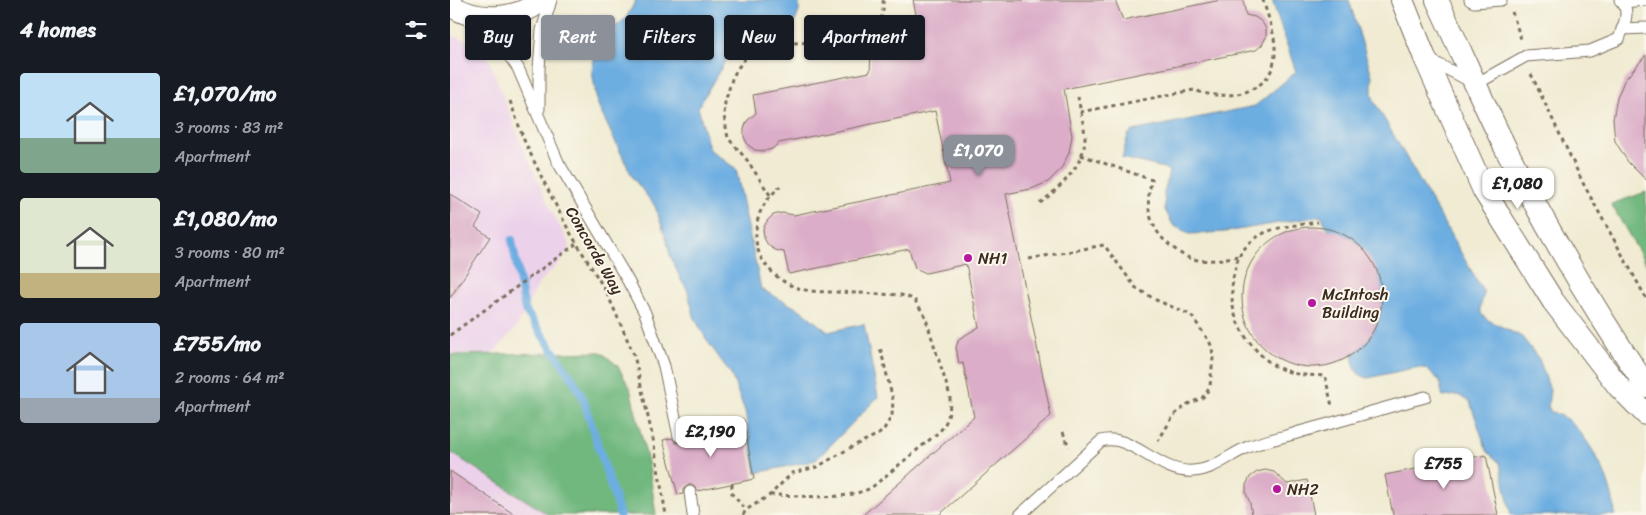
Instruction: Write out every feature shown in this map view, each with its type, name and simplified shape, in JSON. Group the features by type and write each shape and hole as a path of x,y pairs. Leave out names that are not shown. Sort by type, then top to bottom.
{"street":[{"path":"513,15 521,13 542,0"},
{"path":"1402,0 1425,58 1484,191 1553,301 1619,387 1646,414"},
{"path":"1437,0 1508,152 1540,215 1581,285 1646,386"},
{"path":"450,5 472,15"}],"lane":[{"path":"539,113 539,68 542,30 551,0"},
{"path":"1470,0 1474,2 1500,0"},
{"path":"1425,58 1476,84 1526,56 1590,51 1618,38 1626,12 1622,1 1646,0"},
{"path":"1622,29 1646,28"},
{"path":"512,60 518,68 539,113 558,162 645,313 664,366 679,436"},
{"path":"1020,515 1101,441 1117,440 1173,470 1196,471 1210,468 1249,447 1425,397"},
{"path":"690,492 693,515"}],"path":[{"path":"770,195 747,160 728,138 726,131 725,102 737,69 745,59 764,47 793,43 864,39 874,32 881,20 883,0"},
{"path":"1080,112 1194,90 1209,95 1225,95 1249,91 1258,86 1269,74 1275,55 1275,46 1263,0"},
{"path":"1511,9 1534,82 1584,185 1646,298"},
{"path":"1040,203 1055,192 1068,178 1081,155 1085,138 1078,97"},
{"name":"Concorde Way","path":"509,98 524,140 543,180 576,244 607,293 634,355 653,439 666,515"},
{"path":"1081,155 1152,180 1147,202 1153,226 1168,245 1180,253 1192,259 1207,260 1239,256"},
{"path":"770,494 842,496 859,494 871,488 939,432 946,424 950,410 950,396 925,316 914,299 901,295 799,289 780,279 768,268 756,244 755,225 770,195 780,186"},
{"path":"1318,222 1276,228 1263,233 1246,245 1239,256 1232,280 1232,296 1234,311 1242,333 1264,358 1276,367 1288,372 1325,376 1336,422"},
{"path":"450,334 576,244"},
{"path":"1030,259 1104,245 1136,288 1156,300 1191,315 1210,341 1213,358 1210,386 1207,392 1202,398 1188,404 1174,415 1150,457"},
{"path":"743,515 746,510 770,494 792,473 817,467 855,445 879,434 888,423 893,411 893,400 880,347"},
{"path":"732,484 732,494 746,510"}],"shaded area":[{"path":"450,35 465,40 465,60 489,60 490,62 520,141 549,206 570,245 563,259 539,283 516,328 492,354 450,385"},
{"path":"450,448 550,515 450,515"}],"green space":[{"path":"1646,192 1646,264 1611,204"},
{"path":"601,352 617,365 630,388 649,467 656,515 549,515 450,452 450,355"}],"water":[{"path":"636,0 799,0 799,11 794,22 794,15 724,15 724,60 726,60 698,107 709,149 736,169 761,289 802,311 828,332 864,324 878,397 816,460 756,473 745,411 731,374 708,342 695,319 687,289 670,255 655,206 633,178 597,102 592,70 594,60 615,60 615,27 625,19 625,60 714,60 714,15 628,15"},
{"path":"1272,0 1349,0 1372,76 1374,101 1484,293 1480,309 1482,315 1522,337 1539,359 1550,390 1548,405 1550,411 1567,419 1592,450 1606,476 1614,503 1615,515 1511,515 1500,463 1487,451 1470,402 1458,395 1443,397 1439,380 1425,368 1413,368 1368,378 1358,373 1352,355 1366,341 1375,326 1380,313 1380,285 1376,271 1362,248 1351,238 1329,229 1321,216 1225,232 1189,234 1173,225 1165,210 1164,193 1169,171 1164,168 1122,158 1128,135 1133,131 1255,106 1296,72"}],"building":[{"name":"NH1","path":"913,0 1115,0 1123,20 1221,0 1243,0 1246,15 1255,17 1262,22 1266,29 1266,37 1262,45 1256,50 1064,89 1072,136 1069,153 1061,169 1048,182 1031,189 1006,194 1051,416 939,515 863,515 974,417 963,363 959,364 956,347 959,339 979,327 966,264 926,273 915,268 909,249 789,274 784,252 775,250 768,245 764,238 763,229 773,215 782,213 794,215 950,183 935,111 779,143 772,149 764,151 755,150 748,145 744,137 744,129 747,121 756,113 753,95 870,72 871,60 925,60 925,15 916,15"},
{"path":"1646,55 1646,180 1628,162 1615,141 1613,119 1617,98 1624,81"},
{"path":"450,194 482,215 475,227 490,237 450,298"},
{"name":"McIntosh Building","path":"1312,227 1339,233 1351,239 1361,248 1370,258 1376,270 1382,297 1376,324 1370,336 1361,346 1351,355 1339,361 1312,367 1285,361 1273,355 1263,346 1254,336 1248,324 1242,297 1248,270 1254,258 1263,248 1273,239 1285,233"},
{"path":"744,421 754,479 697,491 693,485 689,485 683,489 683,494 678,495 663,440 672,438 676,443 681,443 686,439 686,434"},
{"path":"1486,455 1498,515 1393,515 1385,475"},
{"name":"NH2","path":"1265,470 1274,472 1287,484 1307,480 1314,515 1252,515 1246,493 1246,485 1250,477 1257,472"},
{"path":"450,471 515,515 450,515"}],"waterway":[{"path":"512,240 525,310 574,381 583,398 620,515"}],"place":[{"name":"NH1","path":"968,258"},
{"name":"McIntosh Building","path":"1312,303"},
{"name":"NH2","path":"1277,489"}]}
